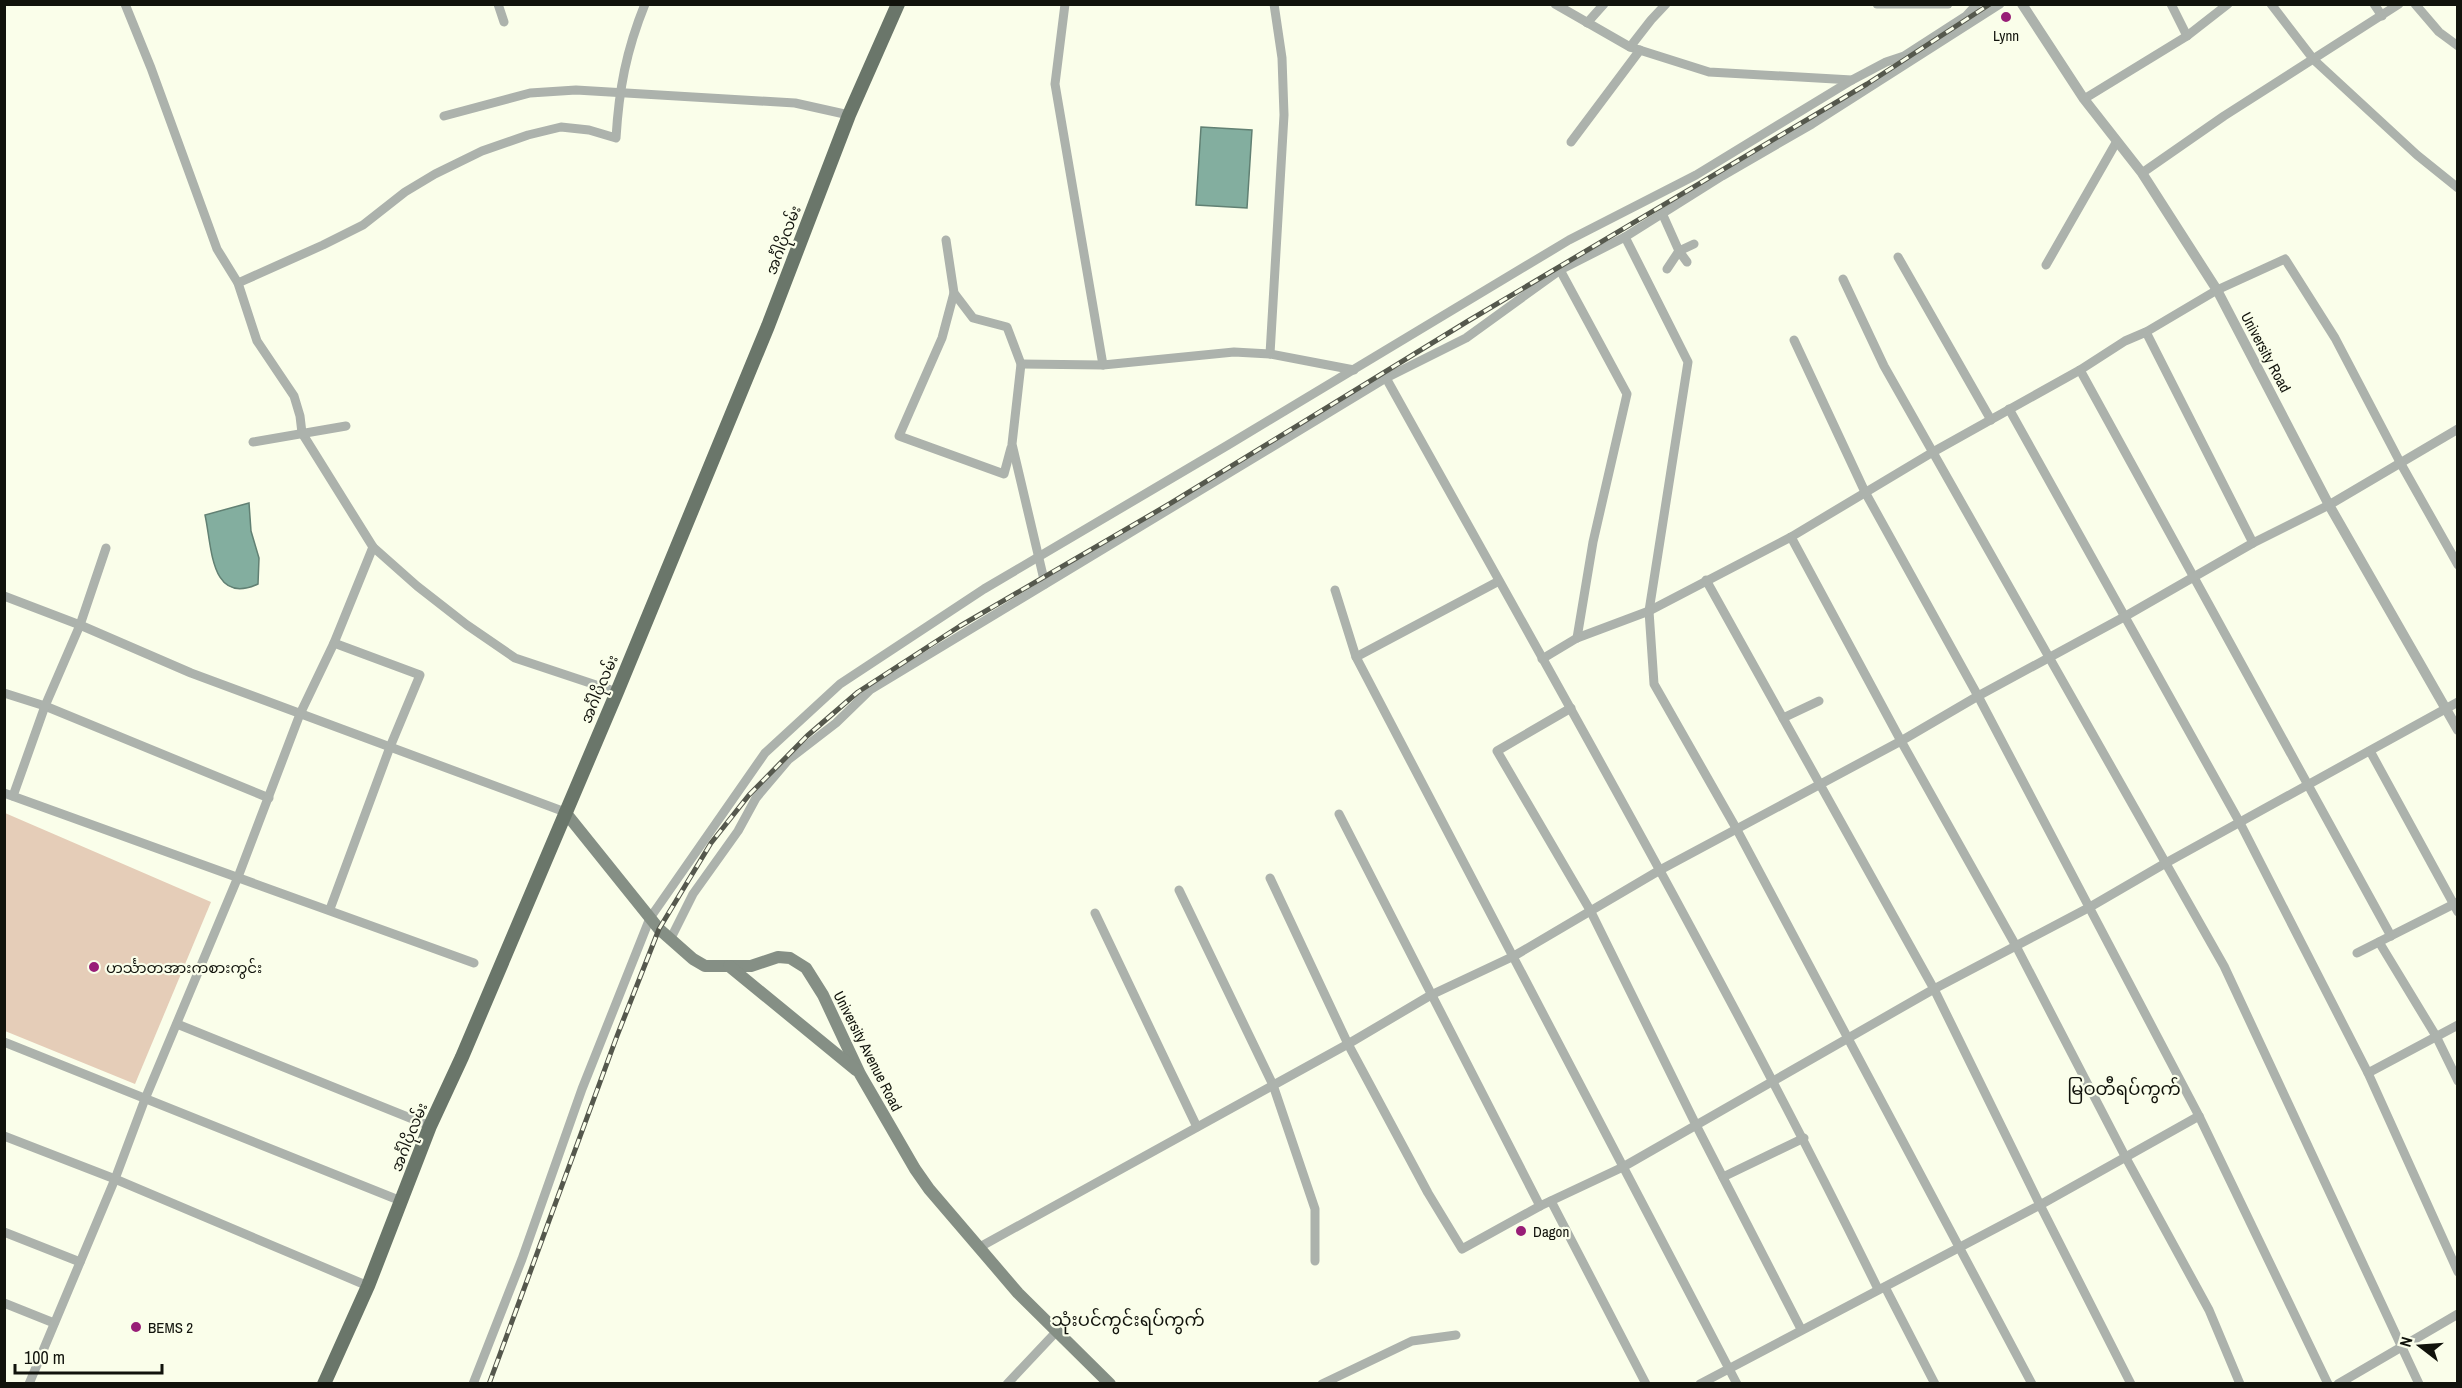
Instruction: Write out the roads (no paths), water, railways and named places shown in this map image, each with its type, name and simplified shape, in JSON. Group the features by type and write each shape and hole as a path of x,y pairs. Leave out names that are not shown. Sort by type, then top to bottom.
{"main road":[{"name":"အင်္ဂါပိုလမ်း","path":"324,1383 368,1286 430,1126 462,1057 617,692 768,326 849,115 898,4"},
{"name":"University Avenue Road","path":"565,812 650,918 670,940 705,966 751,966 778,957 790,958 800,962 806,968 823,995 860,1074 929,1189 978,1248 1056,1332 1110,1383"},
{"path":"729,966 860,1074"}],"street":[{"path":"125,4 151,68 217,249 238,283 257,341 294,396 302,433 374,547 425,592 514,658 617,692"},
{"path":"498,4 504,22"},
{"path":"238,283 363,225 405,192 482,151 528,135 561,127 589,130 616,138 619,92 632,36 645,4"},
{"path":"1065,4 1055,84 1103,365"},
{"path":"1270,354 1284,115 1282,58 1274,4"},
{"path":"1555,4 1635,49 1709,72 1852,80"},
{"path":"1587,23 1604,4"},
{"path":"1571,142 1635,49 1651,20 1666,4"},
{"path":"1877,4 1948,4"},
{"path":"473,1383 522,1259 582,1089 650,918 765,753 840,684 1039,555 1354,370 1569,240 1696,175 1852,80 1886,62 1904,56 1966,16 1977,4"},
{"path":"670,940 693,894 738,831 756,798 788,760 836,723 870,690 1386,378 1466,338 1560,270 1625,237 1877,85 2000,4"},
{"name":"University Road","path":"2022,4 2084,99 2142,173 2217,290 2329,505 2457,730"},
{"path":"2171,4 2187,36"},
{"path":"2084,99 2187,36 2228,4"},
{"path":"2271,4 2314,60 2417,155 2457,188"},
{"path":"2374,4 2382,16"},
{"path":"2142,173 2224,116 2399,4"},
{"path":"2415,4 2439,32 2457,46"},
{"path":"444,116 530,93 576,90 795,103 849,115"},
{"path":"2046,265 2117,141"},
{"path":"1662,213 1679,251 1687,262"},
{"path":"1625,237 1688,362 1649,611 1654,684 1736,828 2032,1383"},
{"path":"946,240 954,293 942,338 899,436 1004,474 1012,444 1021,364 1007,327 973,318 954,293"},
{"path":"1667,269 1679,251 1694,244"},
{"path":"1898,257 1991,420"},
{"path":"1542,659 1577,638 1649,611 1791,537 1933,452 2080,370 2125,341 2146,332 2217,290 2285,259 2335,338 2457,565"},
{"path":"1560,270 1627,394 1593,542 1577,638"},
{"path":"1843,279 1884,366 2050,656 2164,864 2224,966 2419,1383"},
{"path":"2146,332 2253,543"},
{"path":"1794,340 1865,492 1978,696 2199,1116 2328,1383"},
{"path":"1021,364 1103,365 1234,352 1270,354 1354,370"},
{"path":"2080,370 2310,784 2391,936"},
{"path":"1386,378 1660,870 1804,1138 1881,1288 1935,1383"},
{"path":"2009,410 2240,823 2368,1073 2457,1272"},
{"path":"253,442 346,426"},
{"path":"978,1248 1348,1044 1431,995 1514,956 1660,870 1900,741 2253,543 2329,505 2457,429"},
{"path":"1012,444 1046,584"},
{"path":"1791,537 1900,741 2016,946 2126,1158 2209,1310 2240,1383"},
{"path":"29,1383 238,877 300,714 334,643 374,547"},
{"path":"106,548 80,625 9,794 474,963"},
{"path":"1356,657 1499,580"},
{"path":"1706,580 1934,989 2131,1383"},
{"path":"1335,590 1356,657 1737,1383"},
{"path":"4,596 80,625 191,673 565,812"},
{"path":"330,909 390,747 420,675 334,643"},
{"path":"4,693 45,706 269,798"},
{"path":"1783,718 1819,701"},
{"path":"1270,878 1348,1044 1428,1194 1462,1249 1540,1206 1623,1167 1849,1040 1934,989 2090,907 2457,702"},
{"path":"1571,708 1497,751 1590,910 1696,1125 1801,1329"},
{"path":"2357,953 2456,906 2370,751"},
{"path":"1339,814 1540,1206"},
{"path":"1179,890 1274,1085 1315,1209 1315,1261"},
{"path":"1095,913 1197,1127"},
{"path":"2379,942 2436,1036 2457,1081"},
{"path":"177,1024 430,1126"},
{"path":"2368,1073 2457,1025"},
{"path":"4,1042 401,1201"},
{"path":"1700,1383 2040,1205 2199,1116"},
{"path":"4,1136 115,1179 368,1286"},
{"path":"1723,1177 1804,1138"},
{"path":"1551,1201 1646,1383"},
{"path":"4,1232 80,1262"},
{"path":"4,1303 54,1323"},
{"path":"2338,1383 2457,1314"},
{"path":"1007,1383 1056,1332"},
{"path":"1322,1383 1412,1341 1456,1335"}],"water":[{"path":"1201,127 1252,130 1247,208 1196,205"},
{"path":"249,503 251,531 259,558 258,584 242,589 230,587 222,580 216,569 205,515"}],"railway":[{"path":"489,1384 617,1036 659,929 711,843 749,795 807,736 858,692 960,626 1171,503 1468,321 1867,84 1990,4"}],"place":[{"name":"Lynn","path":"2006,17"},
{"name":"ဟင်္သာတအားကစားကွင်း","path":"94,967"},
{"name":"Dagon","path":"1521,1231"},
{"name":"BEMS 2","path":"136,1327"}],"district":[{"name":"မြဝတီရပ်ကွက်","path":"2124,1088"},
{"name":"သုံးပင်ကွင်းရပ်ကွက်","path":"1128,1319"}]}
